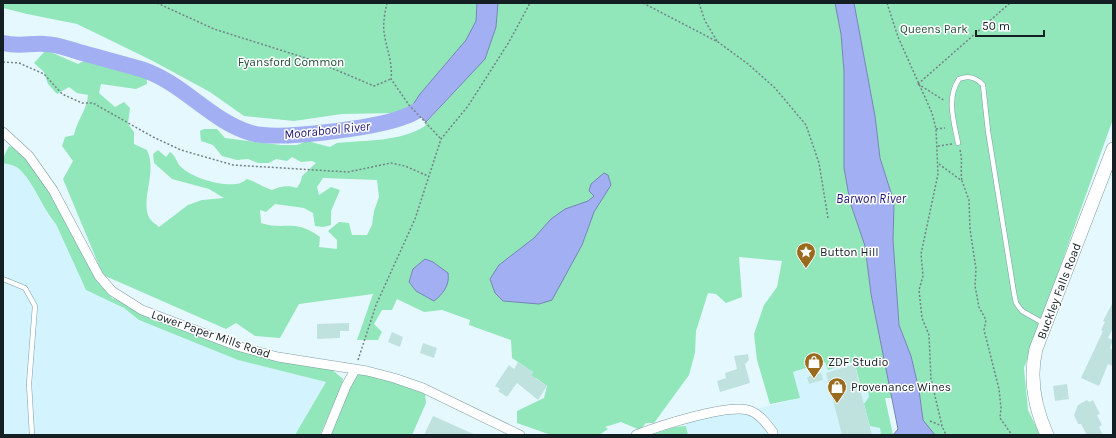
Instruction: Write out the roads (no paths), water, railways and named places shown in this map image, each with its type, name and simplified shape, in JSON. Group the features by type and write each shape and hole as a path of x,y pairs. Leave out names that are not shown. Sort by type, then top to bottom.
{"street":[{"name":"Lower Paper Mills Road","path":"3,132 29,156 53,190 99,276 112,291 142,310 237,346 278,357 367,371 394,378 423,388 520,435"},
{"name":"Buckley Falls Road","path":"1047,435 1037,405 1032,376 1036,349 1113,149"},
{"path":"326,435 346,386 355,370"},
{"path":"636,435 663,425 735,408 748,410 758,414 773,432 773,435"}],"lane":[{"path":"958,143 951,105 956,83 959,79 969,77 974,78 983,85 988,131 1016,303 1022,311 1046,324"},
{"path":"3,279 25,288 35,306 29,384 32,435"}],"water":[{"path":"477,3 498,3 496,27 485,59 426,122 412,106 420,94 466,40 476,21"},
{"name":"Barwon River","path":"835,3 854,3 875,116 880,158 894,202 893,240 899,325 911,356 919,390 923,420 935,435 893,435 898,429 871,294 865,246 850,202 844,168 844,71 841,34"},
{"path":"604,173 608,175 611,185 594,212 582,245 552,300 539,304 503,301 495,293 490,279 499,265 534,238 551,219 565,209 588,201 594,196 589,191 591,184"},
{"path":"425,259 433,262 448,273 448,281 445,289 434,301 416,291 409,282 413,269"}],"waterway":[{"name":"Moorabool River","path":"3,43 14,45 50,44 144,70 172,84 223,120 251,133 264,135 303,134 369,126 401,118 414,112 434,98"}],"place":[{"name":"Button Hill","path":"806,269"},
{"name":"ZDF Studio","path":"814,379"},
{"name":"Provenance Wines","path":"837,404"}],"park label":[{"name":"Queens Park","path":"934,29"},
{"name":"Fyansford Common","path":"291,62"}]}
